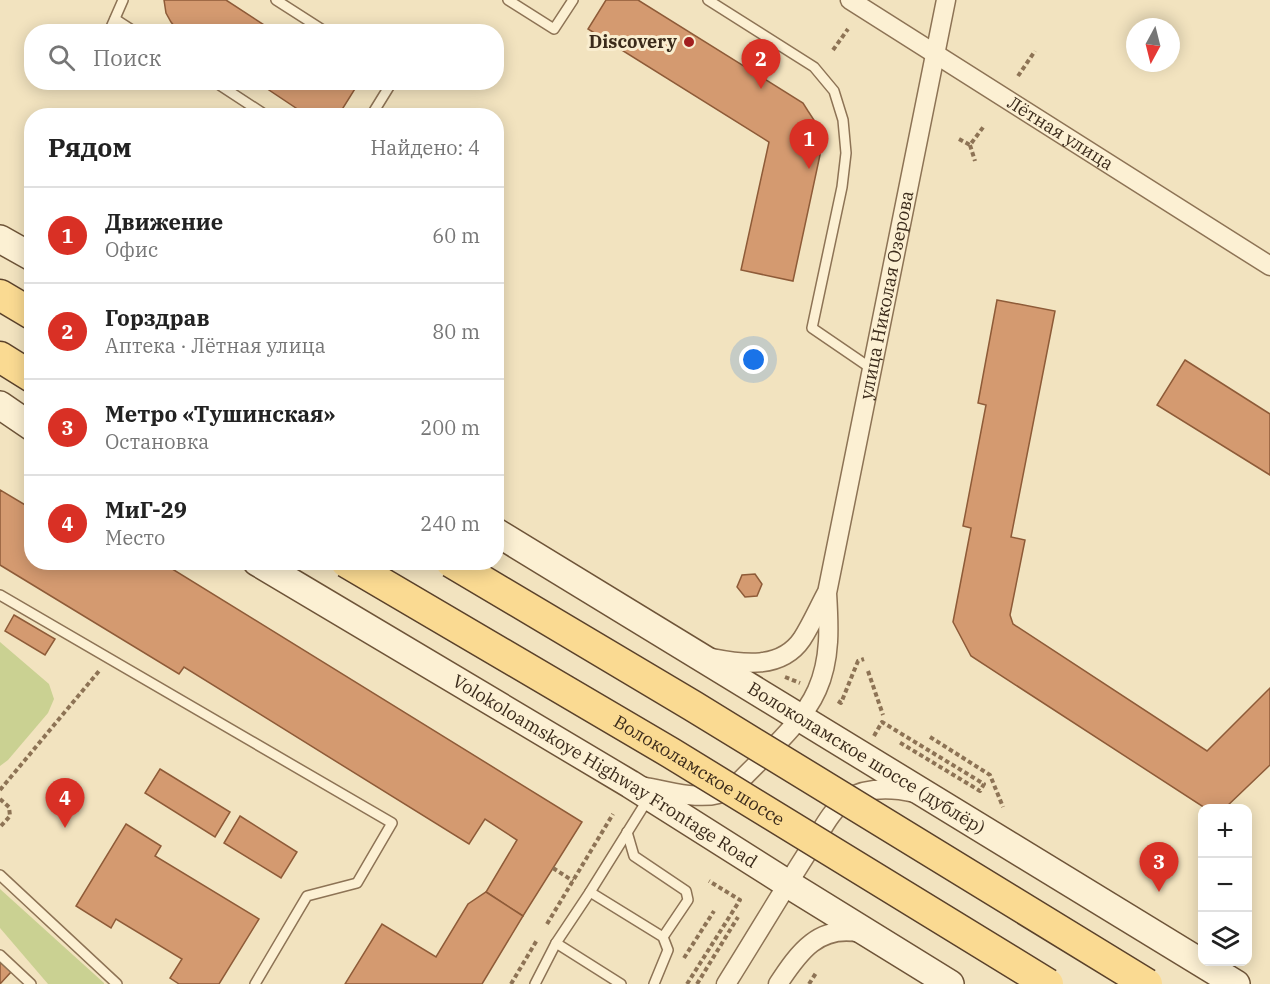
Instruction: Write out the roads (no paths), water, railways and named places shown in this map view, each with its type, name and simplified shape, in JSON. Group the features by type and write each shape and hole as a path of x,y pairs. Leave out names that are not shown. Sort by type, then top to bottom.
{"main road":[{"path":"0,295 24,309"},
{"path":"0,357 24,371"},
{"name":"Волоколамское шоссе","path":"360,570 671,753 1048,984"},
{"path":"464,570 693,706 1147,984"}],"street":[{"name":"Лётная улица","path":"850,0 1270,266"},
{"name":"улица Николая Озерова","path":"640,790 708,796 720,794 732,788 800,718 817,691 827,653 829,630 827,593 946,0"},
{"path":"0,239 24,252"},
{"path":"0,405 24,422"},
{"name":"Волоколамское шоссе (дублёр)","path":"504,537 1236,984"},
{"name":"Volokoloamskoye Highway Frontage Road","path":"270,570 640,790 950,984"},
{"name":"улица Николая Озерова","path":"696,655 755,664 774,659 794,648 801,640 827,593"},
{"path":"726,984 836,808 849,798 864,792 884,789 928,796"},
{"path":"778,984 793,961 811,943 828,934 839,931 872,936"}],"lane":[{"path":"113,24 123,0"},
{"path":"276,0 314,24"},
{"path":"508,0 554,29 573,0"},
{"path":"708,0 814,66 834,92 843,120 846,153 842,186 812,328 872,369"},
{"path":"115,19 123,24"},
{"path":"227,90 255,108"},
{"path":"376,108 387,90"},
{"path":"0,595 392,823 357,883 307,896 255,984"},
{"path":"535,984 556,943 627,832 640,790"},
{"path":"627,832 634,855 686,891 688,900 663,937"},
{"path":"0,875 117,984"},
{"path":"590,892 663,937 668,950 654,984"},
{"path":"556,943 621,984"},
{"path":"0,955 31,984"}],"place":[{"name":"Discovery","path":"689,42"},
{"name":"Горздрав","path":"761,89"},
{"name":"Движение","path":"809,169"},
{"name":"МиГ-29","path":"65,828"},
{"name":"Метро «Тушинская»","path":"1159,892"}]}
